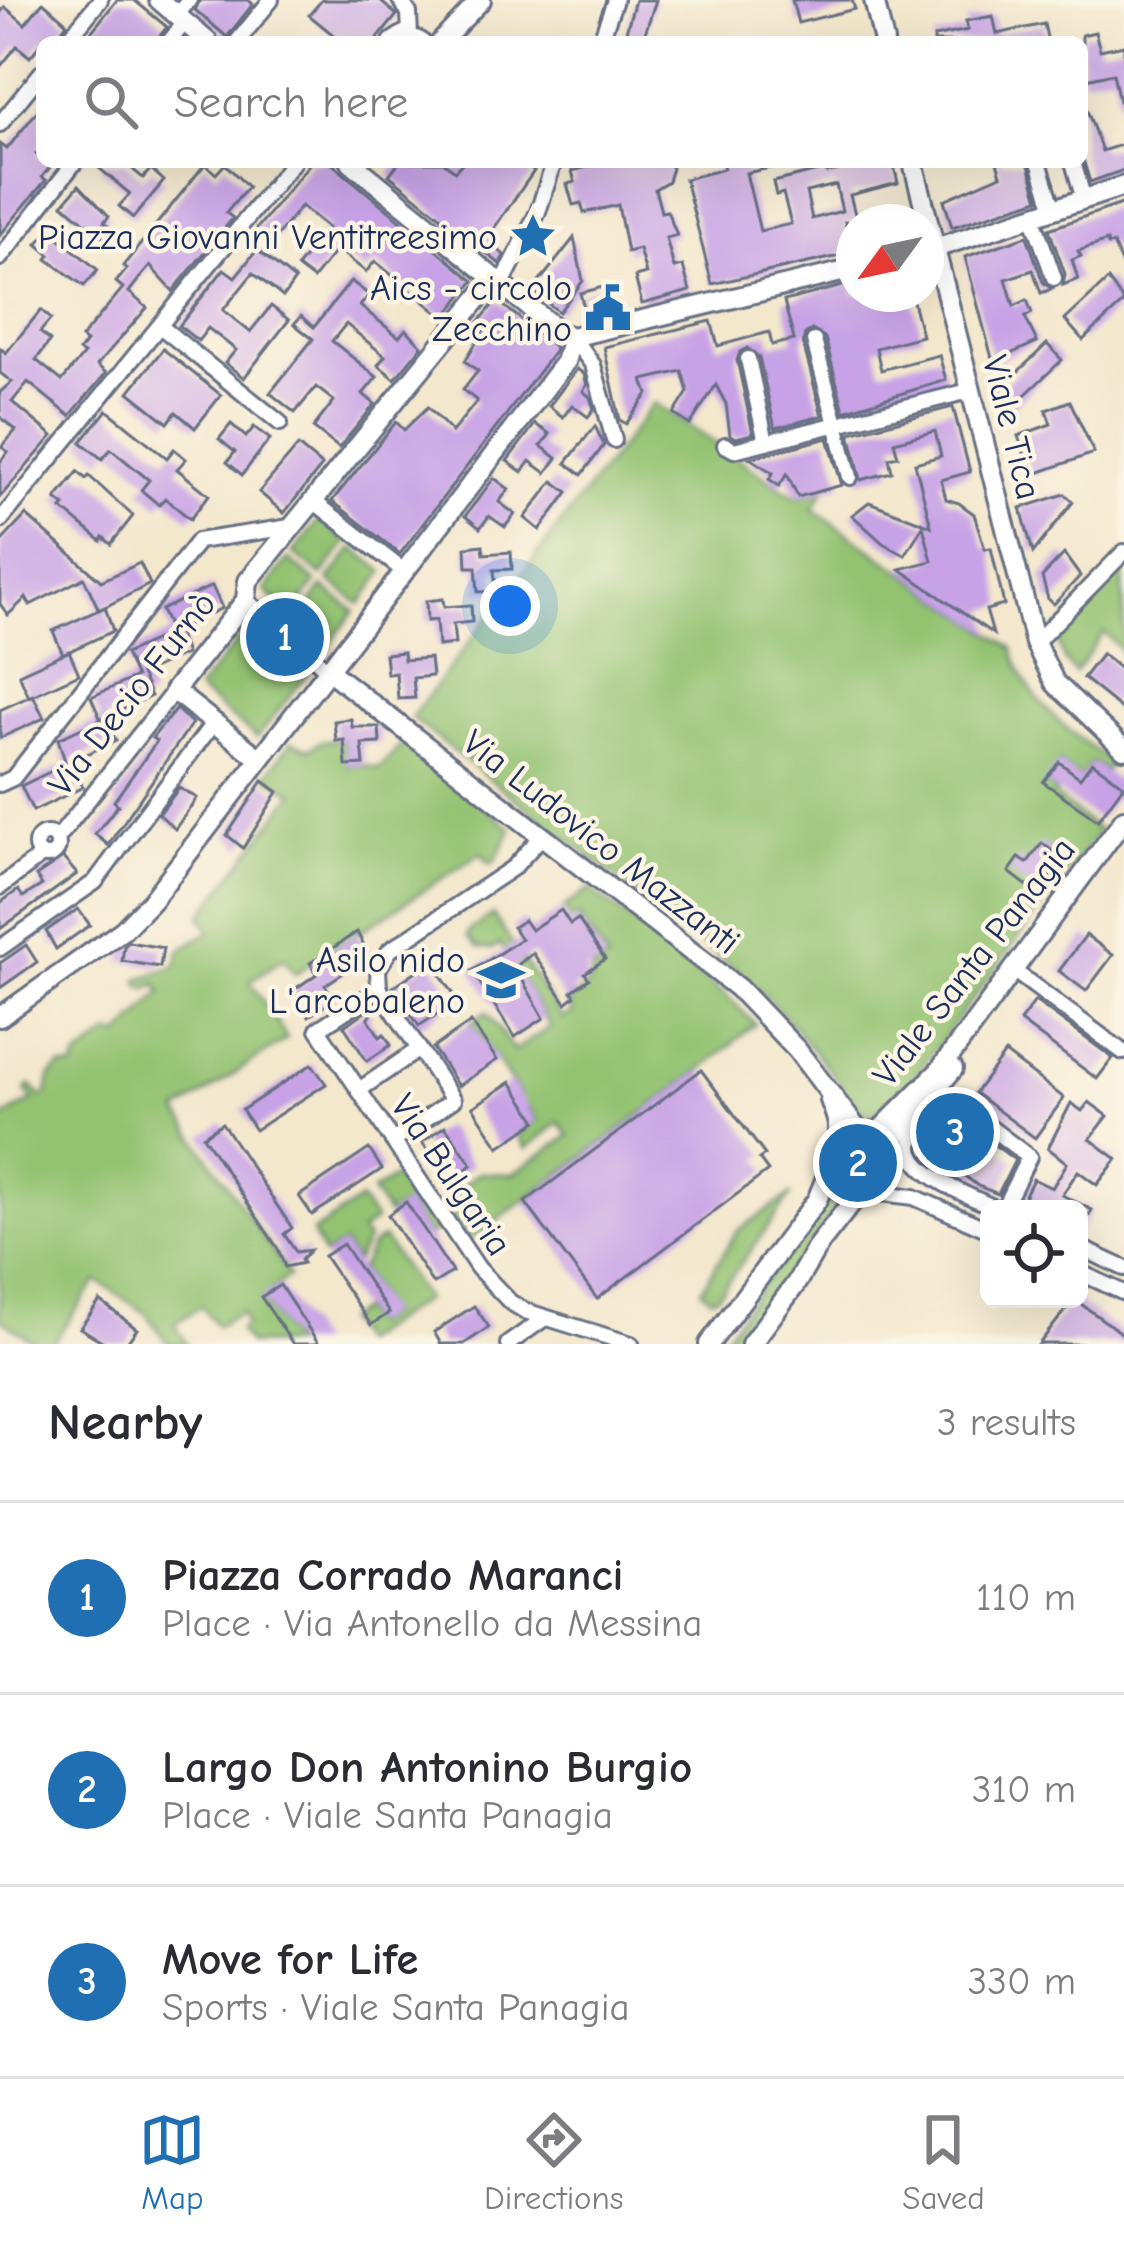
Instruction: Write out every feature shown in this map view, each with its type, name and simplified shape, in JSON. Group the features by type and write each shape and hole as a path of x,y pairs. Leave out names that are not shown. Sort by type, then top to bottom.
{"street":[{"path":"71,36 100,0"},
{"path":"159,0 184,13"},
{"path":"400,0 409,13 404,36"},
{"path":"449,36 481,0"},
{"path":"874,0 883,36"},
{"path":"241,36 266,2"},
{"path":"602,36 614,3"},
{"path":"0,124 36,79"},
{"path":"0,258 70,168"},
{"path":"0,520 288,168"},
{"path":"358,168 572,338 593,364 614,440"},
{"path":"499,281 538,212 549,168"},
{"name":"Viale Tica","path":"914,168 921,204"},
{"path":"1041,168 1054,210"},
{"path":"1075,168 1084,200"},
{"path":"944,246 1124,186"},
{"path":"1033,218 1054,278"},
{"path":"572,338 836,272"},
{"name":"Via Decio Furnò","path":"0,887 42,854 56,852 57,839 246,600 248,581 290,526 499,281"},
{"name":"Viale Tica","path":"944,301 1035,643 1046,668 1071,699"},
{"path":"160,326 280,423"},
{"path":"0,1017 123,930 152,900 566,362 572,338"},
{"path":"814,341 850,477"},
{"path":"748,359 766,442"},
{"path":"725,445 734,451 969,391"},
{"path":"312,500 405,572"},
{"path":"0,784 13,778 198,541 290,526"},
{"path":"1035,643 1124,552"},
{"path":"246,600 328,670"},
{"name":"Via Ludovico Mazzanti","path":"328,670 738,988 865,1134"},
{"path":"174,691 210,728 260,759"},
{"path":"1071,699 1124,732"},
{"path":"1071,699 1124,748"},
{"path":"0,948 94,882 210,728"},
{"name":"Viale Santa Panagia","path":"865,1134 881,1129 939,1071 1124,819"},
{"path":"393,1141 453,1100 379,989 378,970 389,950 514,868 542,836"},
{"name":"Viale Santa Panagia","path":"889,1159 892,1142 933,1095 1124,839"},
{"path":"1022,976 1123,1052"},
{"name":"Via Bulgaria","path":"379,989 318,1029 485,1277 510,1302 545,1318 631,1344"},
{"path":"359,1090 419,1049"},
{"path":"709,1344 817,1200 828,1173 829,1153 837,1141 835,1114 820,1080"},
{"path":"980,1200 925,1172 913,1157 910,1144 933,1095 1029,1157 1005,1200"},
{"path":"837,1141 865,1134 880,1143 914,1197"},
{"path":"751,1344 795,1285 818,1244 865,1194 884,1183 889,1159"},
{"path":"828,1173 836,1187 914,1197 980,1226"},
{"path":"953,1214 964,1193"},
{"path":"1088,1251 1124,1268"},
{"path":"1088,1276 1123,1290"},
{"path":"508,1344 545,1318"}],"green space":[{"path":"654,403 796,497 825,489 813,509 1013,648 1038,700 1111,763 1105,771 1092,762 1083,774 1092,787 1059,762 1046,784 1056,792 1054,796 1099,831 914,1077 869,1119 783,1014 745,977 411,718"},
{"path":"319,520 347,542 322,575 293,553"},
{"path":"354,548 384,572 360,604 329,580"},
{"path":"288,559 316,582 291,616 265,590"},
{"path":"1123,563 1124,653 1104,632 1075,673 1064,660 1055,633 1065,621 1070,625 1077,617 1073,612 1092,588"},
{"path":"323,587 355,611 328,646 298,621"},
{"path":"252,623 310,670 257,738 197,690"},
{"path":"344,740 347,766 379,769 403,743 512,829 490,864 481,853 295,974 284,958 250,981 287,1038 178,1112 289,1276 262,1298 293,1344 248,1344 239,1331 246,1324 241,1312 217,1326 201,1306 175,1324 187,1344 168,1344 146,1313 97,1281 52,1344 37,1344 0,1318 0,1120 33,1100 26,1091 30,1085 41,1097 47,1094 50,1077 60,1067 74,1068 77,1059 110,1034 120,1036 162,992 156,983 148,989 139,979 176,966 180,950 210,931 201,916 294,793 266,776 291,742 309,749 321,741"},
{"path":"590,889 729,998 755,1024 701,1070 469,1241 443,1201 478,1173 513,1174 569,1136 559,1122 526,1149 517,1135 537,1120 528,1106 523,1108 520,1095 471,1022 487,1012 514,1051 550,1027 500,944 492,949 478,947 468,936 470,930 493,915 562,1019 572,1013 568,1004 591,982 592,971 608,960 578,916 571,920 564,908"},
{"path":"405,1176 439,1228 428,1236 406,1203 388,1215 372,1192"},
{"path":"792,1194 718,1295 711,1298 701,1290 737,1231"},
{"path":"829,1194 840,1203 736,1344 726,1342 725,1336"},
{"path":"360,1200 375,1221 361,1231 367,1240 355,1262 343,1244 324,1256 312,1233"},
{"path":"383,1238 425,1299 359,1343 344,1321 360,1310 371,1325 388,1313 360,1269 372,1245"}],"building":[{"path":"117,0 134,0 167,27 160,36 88,36"},
{"path":"200,0 248,0 253,4 228,36 195,10"},
{"path":"322,0 379,0 397,15 380,36 335,36 309,15"},
{"path":"635,0 656,0 644,36 625,36"},
{"path":"792,0 852,0 855,9 798,23"},
{"path":"43,2 67,23 57,36 36,36 36,50 30,57 17,46 0,67 0,13 5,7 25,24"},
{"path":"993,16 997,34 1044,24 1047,36 939,36 968,30 966,21"},
{"path":"1095,32 1100,50 1124,45 1124,101 1119,101 1113,73 1088,79 1088,36 1082,35"},
{"path":"36,113 36,168 49,168 42,177 46,180 0,235 0,144 7,149"},
{"path":"1088,113 1102,151 1124,144 1124,170 1090,182 1086,168"},
{"path":"99,168 131,168 143,178 151,169 164,181 133,218 119,206 130,194"},
{"path":"202,168 216,174 229,168 248,187 226,213 233,218 173,291 150,266 139,279 129,292 147,308 97,365 106,373 70,416 28,382 12,402 53,436 0,497 0,462 8,452 2,447 16,430 0,417 0,392 12,382 0,373 0,348 6,353 41,310 51,319 40,332 50,341 36,360 62,381 84,354 79,351 86,342 81,338 123,288 116,282 127,269 123,266"},
{"path":"306,168 337,168 474,281 444,318 375,261 366,272 337,249 313,279 297,267 328,228 301,206 270,245 254,232"},
{"path":"394,168 534,171 490,234 491,243 504,255 500,264 389,175"},
{"path":"672,168 668,181 655,189 661,212 667,211 677,235 666,238 674,268 683,266 690,291 642,304 635,277 646,274 639,249 627,252 618,205 584,213 581,203 573,205 567,184 575,182 572,171"},
{"path":"724,168 769,168 746,173 760,231 791,224 783,193 776,195 773,182 826,169 827,173 894,168 898,183 850,195 852,204 840,204 836,185 806,192 812,219 836,213 836,257 712,284 685,179"},
{"path":"999,168 1030,168 1039,199 952,227 944,200 1001,175"},
{"path":"79,185 109,216 104,222 115,232 107,241 63,204"},
{"path":"1124,203 1124,270 1113,244 1107,241 1078,251 1081,256 1072,260 1078,279 1063,285 1065,274 1049,229"},
{"path":"49,230 98,270 84,286 47,259 50,255 37,244"},
{"path":"1027,236 1043,282 1052,289 1041,293 1033,270 1006,279 1014,306 1027,300 1032,313 1025,317 1037,342 993,362 965,257"},
{"path":"574,238 583,281 559,312 532,291"},
{"path":"257,250 295,280 283,297 253,273 223,310 250,332 271,306 289,320 244,378 225,363 236,350 208,328 198,341 179,326 224,269 235,277"},
{"path":"1108,280 1124,302 1083,340 1065,320"},
{"path":"351,281 369,295 360,306 399,337 406,329 422,346 395,379 378,365 385,356 346,324 332,341 377,377 363,394 375,404 339,448 313,428 334,401 316,387 295,413 270,393 313,339 294,324 301,316 314,327"},
{"path":"610,285 617,312 587,320 580,293"},
{"path":"836,288 836,312 916,312 922,336 876,348 881,370 939,355 946,380 844,411 825,338 812,330 803,343 822,416 775,428 759,357 747,348 737,360 753,434 730,435 726,404 716,385 690,425 674,414 688,392 682,371 643,380 648,394 626,424 620,420 604,347 711,321 718,346 769,332 772,345 794,340 784,301"},
{"path":"497,300 555,347 554,352 400,554 332,501 396,422 404,430 428,407 452,432 477,401 463,390 478,371 465,361 485,328 478,323"},
{"path":"1047,344 1062,360 1010,409 1002,387"},
{"path":"163,349 221,395 195,428 176,412 168,423 129,392"},
{"path":"577,369 584,374 587,385 583,391 594,409 588,417 572,405 563,417 549,406"},
{"path":"1070,401 1094,453 1032,475 1018,436 1051,424 1046,410"},
{"path":"953,407 970,472 941,480 946,499 974,514 985,549 991,548 1004,605 986,610 993,634 900,569 932,561 923,526 905,555 883,543 852,515 869,502 931,526 915,463 941,456 935,431 894,442 898,456 889,458 892,472 861,480 850,433"},
{"path":"107,410 167,458 174,449 186,459 177,469 209,495 190,519 165,498 159,505 141,490 149,480 111,449 102,459 81,442"},
{"path":"231,424 246,437 254,427 270,439 242,475 227,462 235,452 219,439"},
{"path":"535,424 550,434 541,446 557,458 546,473 530,461 522,472 507,461"},
{"path":"595,426 604,445 582,475 566,463"},
{"path":"828,438 842,485 798,497 787,474 779,486 769,479 773,473 750,458"},
{"path":"298,446 322,466 284,513 259,492"},
{"path":"78,472 86,479 89,476 133,516 111,544 103,537 101,541 56,499"},
{"path":"494,478 509,489 499,502 515,514 505,527 489,516 480,528 465,516"},
{"path":"553,481 568,492 540,530 525,518"},
{"path":"1065,494 1073,502 1033,553 1021,508"},
{"path":"26,515 101,581 140,563 150,584 99,610 84,578 30,605 26,598 8,615 0,604 0,543"},
{"path":"483,545 484,554 511,552 512,569 494,570 496,591 478,592 476,567 467,567 466,547"},
{"path":"1064,554 1080,576 1054,604 1042,577"},
{"path":"212,586 222,608 177,630 186,654 141,674 151,696 101,720 91,697 136,677 125,654 171,633 161,610"},
{"path":"443,599 444,607 471,605 472,622 453,624 455,644 438,646 436,620 427,621 426,601"},
{"path":"105,607 113,631 63,654 53,631"},
{"path":"69,651 79,674 29,697 19,674"},
{"path":"403,652 404,660 430,658 432,676 413,678 415,698 398,699 396,673 387,674 385,654"},
{"path":"1102,654 1124,672 1124,711 1083,678"},
{"path":"33,695 44,718 0,738 0,710"},
{"path":"176,709 192,723 108,845 95,834 157,741 152,738"},
{"path":"106,717 116,741 71,761 83,787 33,811 21,786 66,764 58,739"},
{"path":"351,719 352,727 379,727 380,743 362,744 364,765 346,766 344,740 336,741 334,721"},
{"path":"1059,762 1080,778 1092,762 1124,785 1098,820 1043,782"},
{"path":"263,781 278,792 243,848 227,835"},
{"path":"179,788 197,798 175,829 159,814"},
{"path":"1042,843 1064,860 1042,888 1034,883 1030,888 1009,872 1019,858 1027,863"},
{"path":"63,858 77,874 0,929 0,903 18,890 23,897 42,885 36,876"},
{"path":"78,909 90,925 56,949 46,931"},
{"path":"561,910 570,924 578,919 605,959 585,973 589,979 572,991 575,996 566,1003 533,953 515,967 544,1018 515,1037 472,971 521,939 513,927 524,920 531,930"},
{"path":"357,932 369,956 325,985 334,999 309,1016 292,991 317,974 310,963"},
{"path":"1086,935 1113,955 1086,991 1059,971"},
{"path":"129,942 163,948 160,967 122,961"},
{"path":"26,945 37,962 0,988 0,963"},
{"path":"431,961 458,1000 419,1026 393,987"},
{"path":"1035,1001 1113,1058 1097,1079 1020,1021"},
{"path":"368,1010 380,1037 384,1034 391,1045 367,1061 344,1026"},
{"path":"471,1022 497,1060 458,1086 433,1048"},
{"path":"1005,1053 1064,1098 1035,1138 975,1093"},
{"path":"312,1064 326,1084 255,1130 242,1110"},
{"path":"701,1070 765,1155 759,1159 768,1171 597,1299 525,1202"},
{"path":"511,1082 537,1121 499,1147 473,1107"},
{"path":"1089,1102 1108,1116 1090,1139 1117,1159 1097,1185 1078,1171 1062,1195 1072,1200 1022,1200 1033,1179 1052,1188 1067,1163 1048,1148 1071,1103 1082,1111"},
{"path":"955,1116 1015,1160 998,1194 978,1186 949,1164 944,1170 926,1155"},
{"path":"222,1123 292,1228 284,1234 296,1252 310,1250 303,1263 285,1267 278,1249 203,1136"},
{"path":"445,1126 472,1165 448,1181 422,1142"},
{"path":"369,1149 382,1169 312,1215 299,1196"},
{"path":"406,1202 452,1272 433,1284 388,1215"},
{"path":"343,1244 389,1313 371,1325 324,1256"},
{"path":"280,1285 319,1344 293,1344 261,1297"},
{"path":"100,1301 137,1329 126,1344 107,1344 80,1328"},
{"path":"474,1306 489,1327 464,1344 441,1344 434,1332"},
{"path":"1067,1308 1086,1308 1124,1335 1124,1344 1039,1344"}],"place":[{"name":"Piazza Giovanni Ventitreesimo","path":"533,236"},
{"name":"Aics - circolo Zecchino","path":"608,308"},
{"name":"Piazza Corrado Maranci","path":"285,637"},
{"name":"Asilo nido L'arcobaleno","path":"501,980"},
{"name":"Move for Life","path":"955,1132"},
{"name":"Largo Don Antonino Burgio","path":"858,1163"}]}
